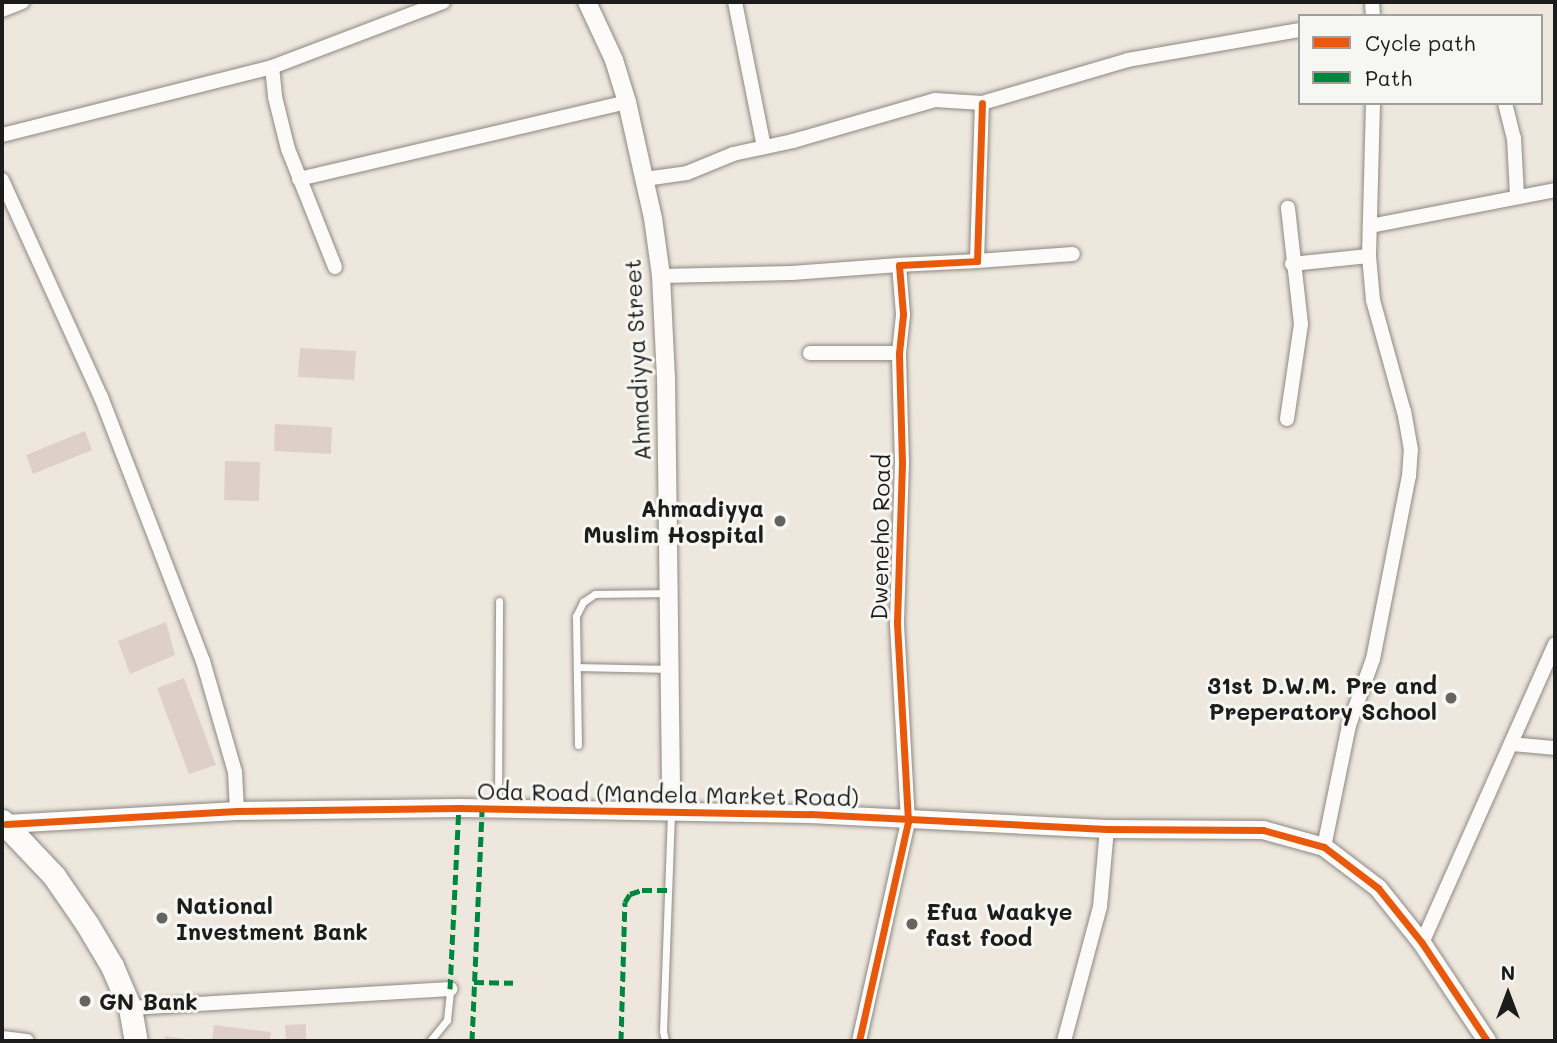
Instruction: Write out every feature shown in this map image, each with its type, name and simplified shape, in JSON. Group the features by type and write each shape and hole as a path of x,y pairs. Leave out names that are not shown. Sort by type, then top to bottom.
{"main road":[{"path":"4,822 54,876 87,924 112,966 130,1008 136,1041"}],"street":[{"path":"2,10 22,2"},
{"path":"2,135 272,67 443,2"},
{"name":"Ahmadiyya Street","path":"587,2 614,60 627,102 645,179 661,276 666,377 671,811"},
{"path":"735,2 764,147"},
{"path":"645,179 672,177 733,154 935,100 982,103 1128,60 1298,30"},
{"path":"272,67 275,97 299,179 335,267"},
{"path":"299,179 627,102"},
{"path":"976,261 982,103"},
{"path":"1324,847 1349,725 1373,659 1409,476 1410,450 1404,412 1373,300 1369,256 1373,105"},
{"path":"1506,105 1514,138 1517,196"},
{"path":"2,180 101,397 202,661 235,772 237,811"},
{"path":"1370,226 1555,190"},
{"path":"1287,419 1301,324 1292,264 1288,208"},
{"path":"661,276 792,273 1073,254"},
{"path":"1292,264 1369,256"},
{"name":"Dweneho Road","path":"859,1041 908,821 897,622 902,463 900,353 903,314 899,265"},
{"path":"810,353 900,353"},
{"path":"1422,943 1555,644"},
{"path":"1511,744 1555,748"},
{"name":"Oda Road (Mandela Market Road)","path":"4,822 237,811 459,808 810,814 908,821 1263,830 1324,847 1378,888 1422,943 1488,1041"},
{"path":"1064,1041 1100,907 1107,828"},
{"path":"130,1008 450,989"},
{"path":"2,1038 27,1041"}],"lane":[{"path":"578,745 579,667 576,616 583,602 595,594 668,593"},
{"path":"498,810 499,601"},
{"path":"579,667 669,668"},
{"path":"665,1041 663,1031 671,811"},
{"path":"430,1041 447,1020 450,989"}],"building":[{"path":"300,348 356,351 354,380 298,377"},
{"path":"275,424 332,427 331,454 274,451"},
{"path":"85,431 92,450 33,474 26,455"},
{"path":"225,461 260,462 259,501 224,500"},
{"path":"166,622 175,655 130,674 118,641"},
{"path":"184,678 216,765 189,774 157,688"},
{"path":"306,1024 306,1041 286,1041 285,1025"},
{"path":"214,1025 271,1032 270,1041 212,1041"},
{"path":"165,1036 194,1040 194,1041 164,1041"}],"marked path":[{"path":"450,989 459,808"},
{"path":"472,1041 482,809"},
{"path":"621,1041 625,902 630,894 642,890 669,890"},
{"path":"474,982 513,983"}],"cycle path":[{"path":"859,1041 908,821 897,622 902,463 899,353 903,314 899,265 977,261 982,103"},
{"path":"6,824 237,811 459,808 810,814 1107,829 1263,830 1324,847 1378,888 1422,943 1487,1041"}],"place":[{"name":"Ahmadiyya Muslim Hospital","path":"780,521"},
{"name":"31st D.W.M. Pre and Preperatory School","path":"1451,698"},
{"name":"National Investment Bank","path":"162,918"},
{"name":"Efua Waakye fast food","path":"912,924"},
{"name":"GN Bank","path":"85,1001"}]}
